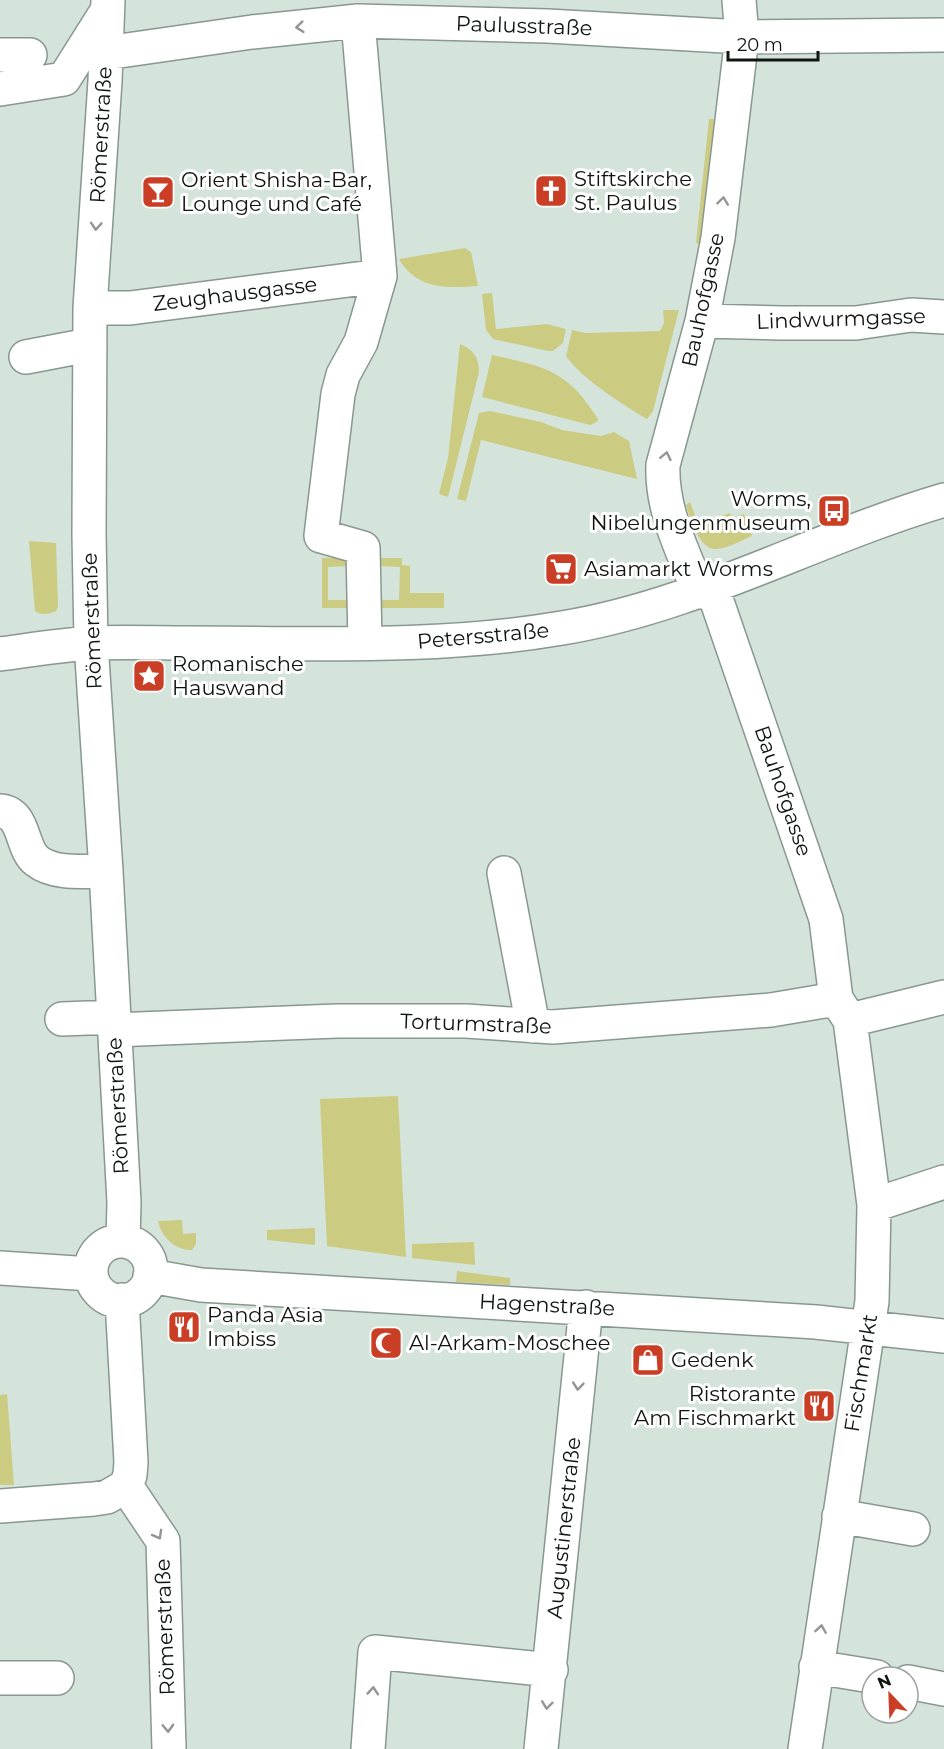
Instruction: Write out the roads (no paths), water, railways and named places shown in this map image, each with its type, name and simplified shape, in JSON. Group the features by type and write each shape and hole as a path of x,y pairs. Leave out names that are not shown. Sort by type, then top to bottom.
{"street":[{"name":"Bauhofgasse","path":"739,0 742,37 718,238 702,321 668,442 662,483 668,511 705,589 826,919 843,1009"},
{"name":"Römerstraße","path":"108,5 50,54 100,160 89,345 92,644 124,1202 123,1241"},
{"name":"Paulusstraße","path":"50,54 358,21 552,13 742,37 944,35"},
{"path":"358,21 380,276 361,342 343,375 338,394 321,536 363,548 365,642"},
{"path":"0,89 64,80 50,54"},
{"name":"Zeughausgasse","path":"90,308 130,308 380,276"},
{"name":"Lindwurmgasse","path":"702,321 856,323 911,315 944,317"},
{"path":"26,357 89,345"},
{"name":"Petersstraße","path":"0,654 92,644 454,641 563,628 659,606 845,533 944,500"},
{"path":"0,811 14,817 30,855 38,862 65,870 106,872"},
{"path":"504,873 533,1026"},
{"name":"Torturmstraße","path":"62,1019 114,1023 186,1039 337,1021 466,1021 553,1027 771,1022 843,1009 944,997"},
{"name":"Fischmarkt","path":"805,1749 872,1301 874,1205 843,1009"},
{"path":"874,1205 944,1182"},
{"path":"123,1241 132,1243 142,1250 149,1262 150,1276 141,1292 130,1299 110,1299 95,1286 91,1274 93,1260 100,1249 112,1242 123,1241"},
{"path":"0,1268 91,1274"},
{"name":"Hagenstraße","path":"150,1276 201,1285 816,1322 944,1336"},
{"path":"0,1506 107,1497 126,1486 131,1462 122,1300"},
{"name":"Augustinerstraße","path":"541,1749 551,1670 586,1307"},
{"name":"Römerstraße","path":"126,1486 163,1541 169,1749"},
{"path":"839,1516 913,1529"},
{"path":"369,1749 375,1652 551,1670"},
{"path":"816,1666 860,1674"},
{"path":"0,1678 57,1678"},
{"path":"920,1684 944,1689"}],"place":[{"name":"Stiftskirche St. Paulus","path":"551,191"},
{"name":"Orient Shisha-Bar, Lounge und Café","path":"158,192"},
{"name":"Worms, Nibelungenmuseum","path":"834,511"},
{"name":"Asiamarkt Worms","path":"561,569"},
{"name":"Romanische Hauswand","path":"149,676"},
{"name":"Panda Asia Imbiss","path":"184,1327"},
{"name":"Al-Arkam-Moschee","path":"386,1343"},
{"name":"Gedenk","path":"648,1360"},
{"name":"Ristorante Am Fischmarkt","path":"819,1406"}]}
